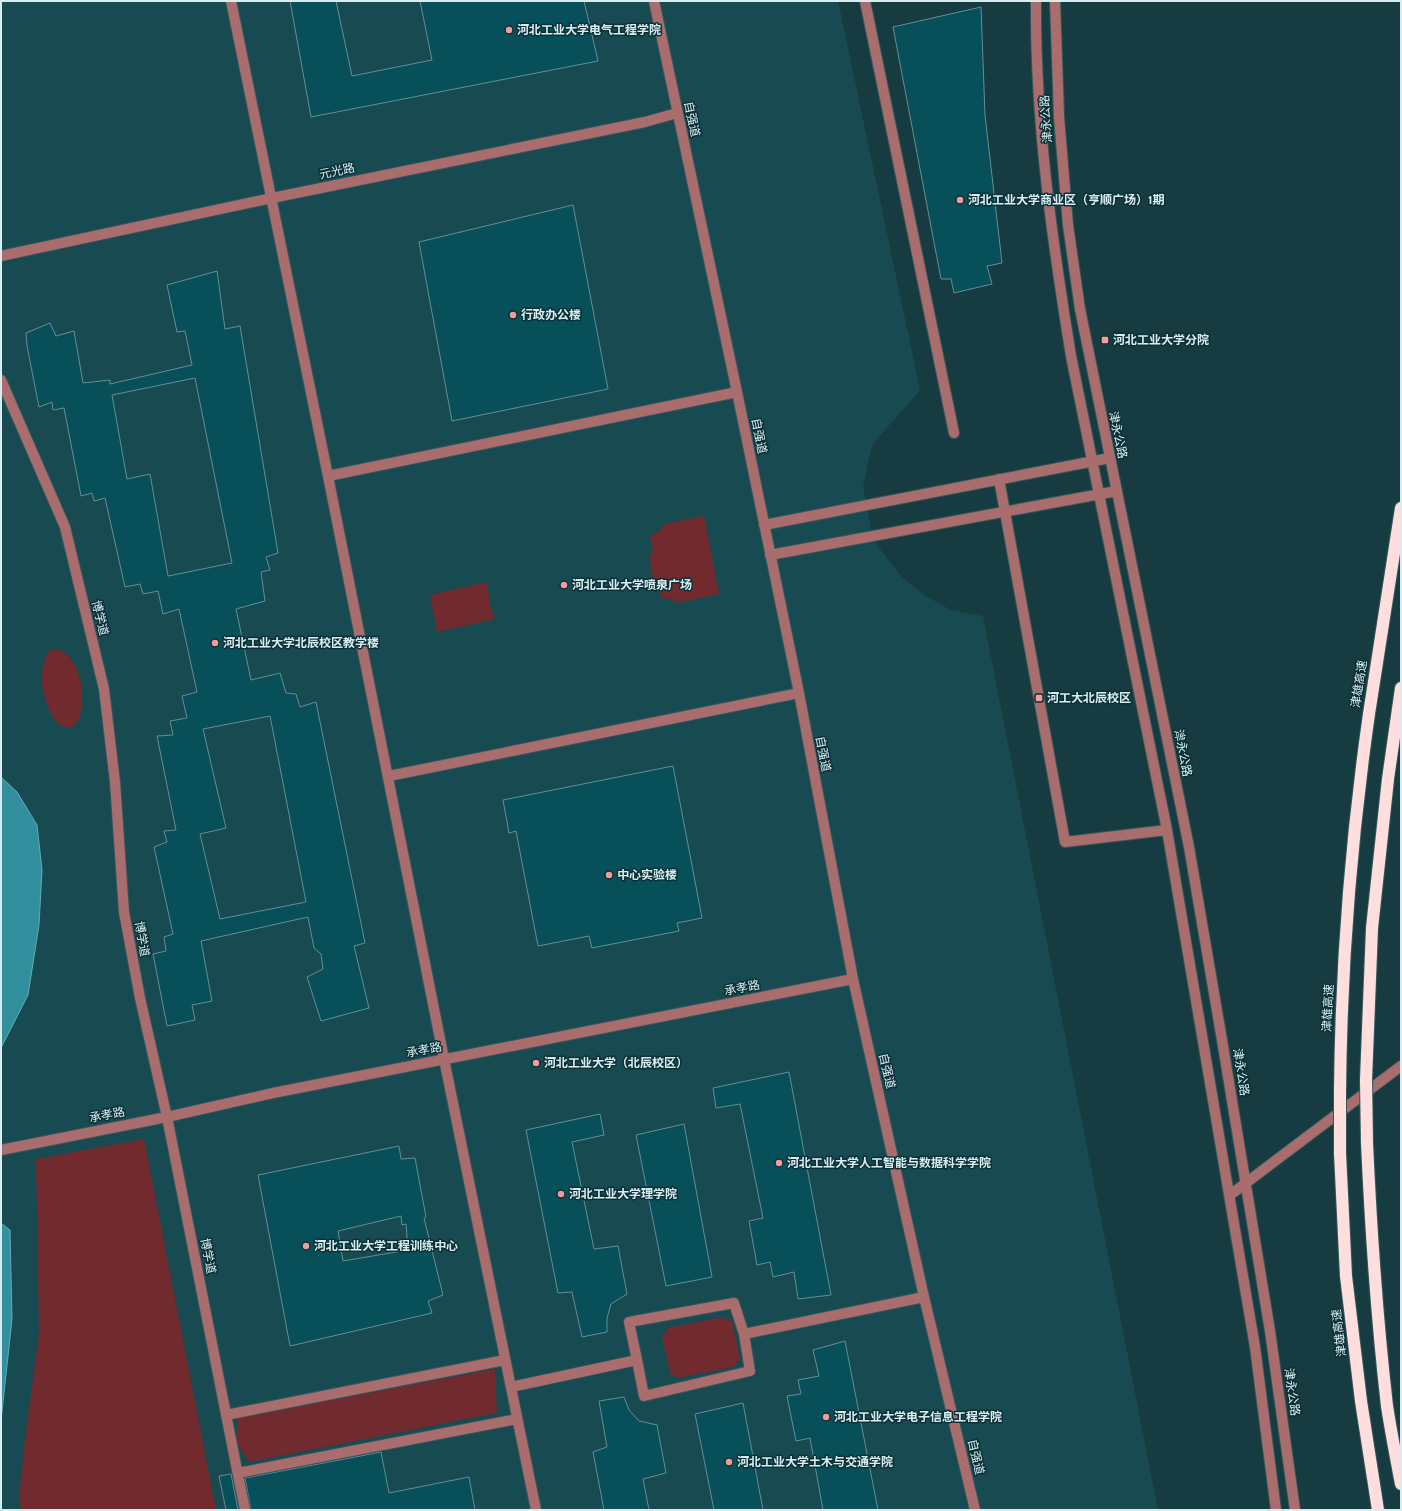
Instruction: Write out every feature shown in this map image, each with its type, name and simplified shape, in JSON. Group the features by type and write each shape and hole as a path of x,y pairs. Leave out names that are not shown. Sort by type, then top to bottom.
{"highway":[{"name":"津雄高速","path":"1378,1510 1361,1401 1346,1276 1340,1153 1341,1029 1344,962 1354,839 1369,715 1401,508"},
{"path":"1401,688 1388,779 1372,928 1366,1080 1371,1229 1378,1318 1388,1408 1401,1484"}],"street":[{"path":"231,1 389,776 444,1060 536,1510"},
{"name":"自强道","path":"654,1 737,392 798,693 853,979 924,1297 975,1510"},
{"path":"865,1 954,433"},
{"name":"津永公路","path":"1036,1 1040,99 1049,216 1071,356 1167,830 1255,1347 1276,1510"},
{"name":"津永公路","path":"1056,1 1058,117 1068,225 1081,316 1156,678 1188,847 1222,1040 1270,1332 1295,1510"},
{"name":"元光路","path":"1,256 272,198 645,122 677,113"},
{"name":"博学道","path":"1,380 65,527 104,689 115,782 124,912 140,998 167,1117 245,1510"},
{"path":"328,476 737,392"},
{"path":"764,525 1110,458"},
{"path":"999,479 1065,842 1167,830"},
{"path":"770,555 1117,491"},
{"path":"389,776 798,693"},
{"name":"承孝路","path":"1,1150 167,1117 273,1093 853,979"},
{"path":"1230,1196 1245,1183 1401,1066"},
{"path":"744,1334 924,1297"},
{"path":"734,1303 744,1334 750,1371 644,1396 637,1360 629,1322 734,1303"},
{"path":"226,1415 505,1360"},
{"path":"511,1387 637,1360"},
{"path":"238,1473 517,1419"}],"shaded area":[{"name":"河北工业大学（北辰校区）","path":"1,1 838,1 920,390 872,445 863,486 873,540 901,576 924,595 951,610 983,616 1158,1510 1,1510"},
{"path":"704,516 719,594 677,603 671,599 661,598 658,582 653,580 649,555 653,551 650,536 659,531 664,524"},
{"path":"487,582 490,606 495,619 437,632 430,595"},
{"path":"53,649 63,652 71,659 80,680 82,705 80,715 76,724 69,727 62,726 56,721 48,706 43,688 43,666 48,652"},
{"path":"1,777 17,792 37,825 42,870 39,925 28,995 1,1048"},
{"path":"144,1139 216,1510 21,1510 19,1498 25,1439 39,1333 36,1159"},
{"path":"1,1223 10,1230 12,1319 1,1421"},
{"path":"722,1317 732,1321 740,1358 734,1367 677,1378 670,1373 662,1337 668,1328"},
{"path":"495,1369 497,1413 249,1462 236,1442 238,1418"}],"building":[{"name":"河北工业大学电气工程学院","path":"290,1 336,1 352,76 432,60 420,1 584,1 598,61 311,117"},
{"name":"河北工业大学商业区（亨顺广场）1期","path":"981,7 985,115 1002,263 987,266 992,284 954,293 951,279 941,279 893,27"},
{"name":"行政办公楼","path":"573,205 608,389 452,421 419,242"},
{"name":"河北工业大学北辰校区教学楼","path":"217,271 225,329 240,326 278,553 266,557 270,570 261,572 265,601 236,609 251,680 280,673 286,693 296,694 300,707 316,702 365,943 354,946 369,1008 321,1021 307,977 323,969 321,954 314,948 308,917 201,941 212,1001 192,1005 195,1020 167,1026 153,954 166,951 164,937 173,934 154,847 167,842 164,831 176,830 157,736 173,735 170,721 187,718 182,696 197,692 179,609 163,614 158,591 143,594 140,584 125,587 105,498 94,501 92,493 81,496 64,408 53,410 52,402 39,407 27,346 26,333 50,323 56,336 74,331 83,383 110,380 110,384 192,365 185,331 177,332 167,285","holes":["195,378 232,563 168,576 150,474 127,479 112,395","270,716 306,902 220,919 200,834 226,828 203,729"]},
{"name":"中心实验楼","path":"673,766 702,918 677,923 679,931 592,948 589,936 538,946 516,831 509,833 503,800"},
{"name":"河北工业大学人工智能与数据科学学院","path":"789,1072 831,1295 798,1299 794,1272 773,1277 770,1262 757,1265 749,1221 763,1218 740,1104 716,1108 713,1088"},
{"name":"河北工业大学理学院","path":"600,1114 604,1135 572,1142 594,1249 618,1246 627,1294 611,1304 607,1318 607,1332 582,1337 572,1292 558,1293 526,1130"},
{"path":"684,1124 712,1277 666,1286 636,1135"},
{"name":"河北工业大学工程训练中心","path":"399,1146 401,1159 415,1158 426,1217 424,1218 443,1295 428,1301 432,1313 290,1346 258,1175","holes":["401,1216 402,1225 406,1224 408,1250 343,1261 338,1231"]},
{"name":"河北工业大学电子信息工程学院","path":"845,1341 878,1510 823,1510 810,1438 796,1441 787,1396 801,1394 798,1380 819,1376 813,1350"},
{"path":"624,1397 629,1410 639,1421 657,1425 666,1473 643,1479 649,1510 604,1510 593,1452 607,1447 599,1401"},
{"name":"河北工业大学土木与交通学院","path":"743,1403 763,1510 714,1510 695,1414"},
{"path":"381,1452 389,1493 469,1477 475,1510 251,1510 245,1478"},
{"path":"231,1474 238,1510 226,1510 219,1476"}],"place":[{"name":"河北工业大学电气工程学院","path":"509,30"},
{"name":"河北工业大学商业区（亨顺广场）1期","path":"960,200"},
{"name":"行政办公楼","path":"513,315"},
{"name":"河北工业大学分院","path":"1105,340"},
{"name":"河北工业大学喷泉广场","path":"564,585"},
{"name":"河北工业大学北辰校区教学楼","path":"215,643"},
{"name":"河工大北辰校区","path":"1039,698"},
{"name":"中心实验楼","path":"609,875"},
{"name":"河北工业大学（北辰校区）","path":"536,1063"},
{"name":"河北工业大学人工智能与数据科学学院","path":"779,1163"},
{"name":"河北工业大学理学院","path":"561,1194"},
{"name":"河北工业大学工程训练中心","path":"306,1246"},
{"name":"河北工业大学电子信息工程学院","path":"826,1417"},
{"name":"河北工业大学土木与交通学院","path":"729,1462"}]}
